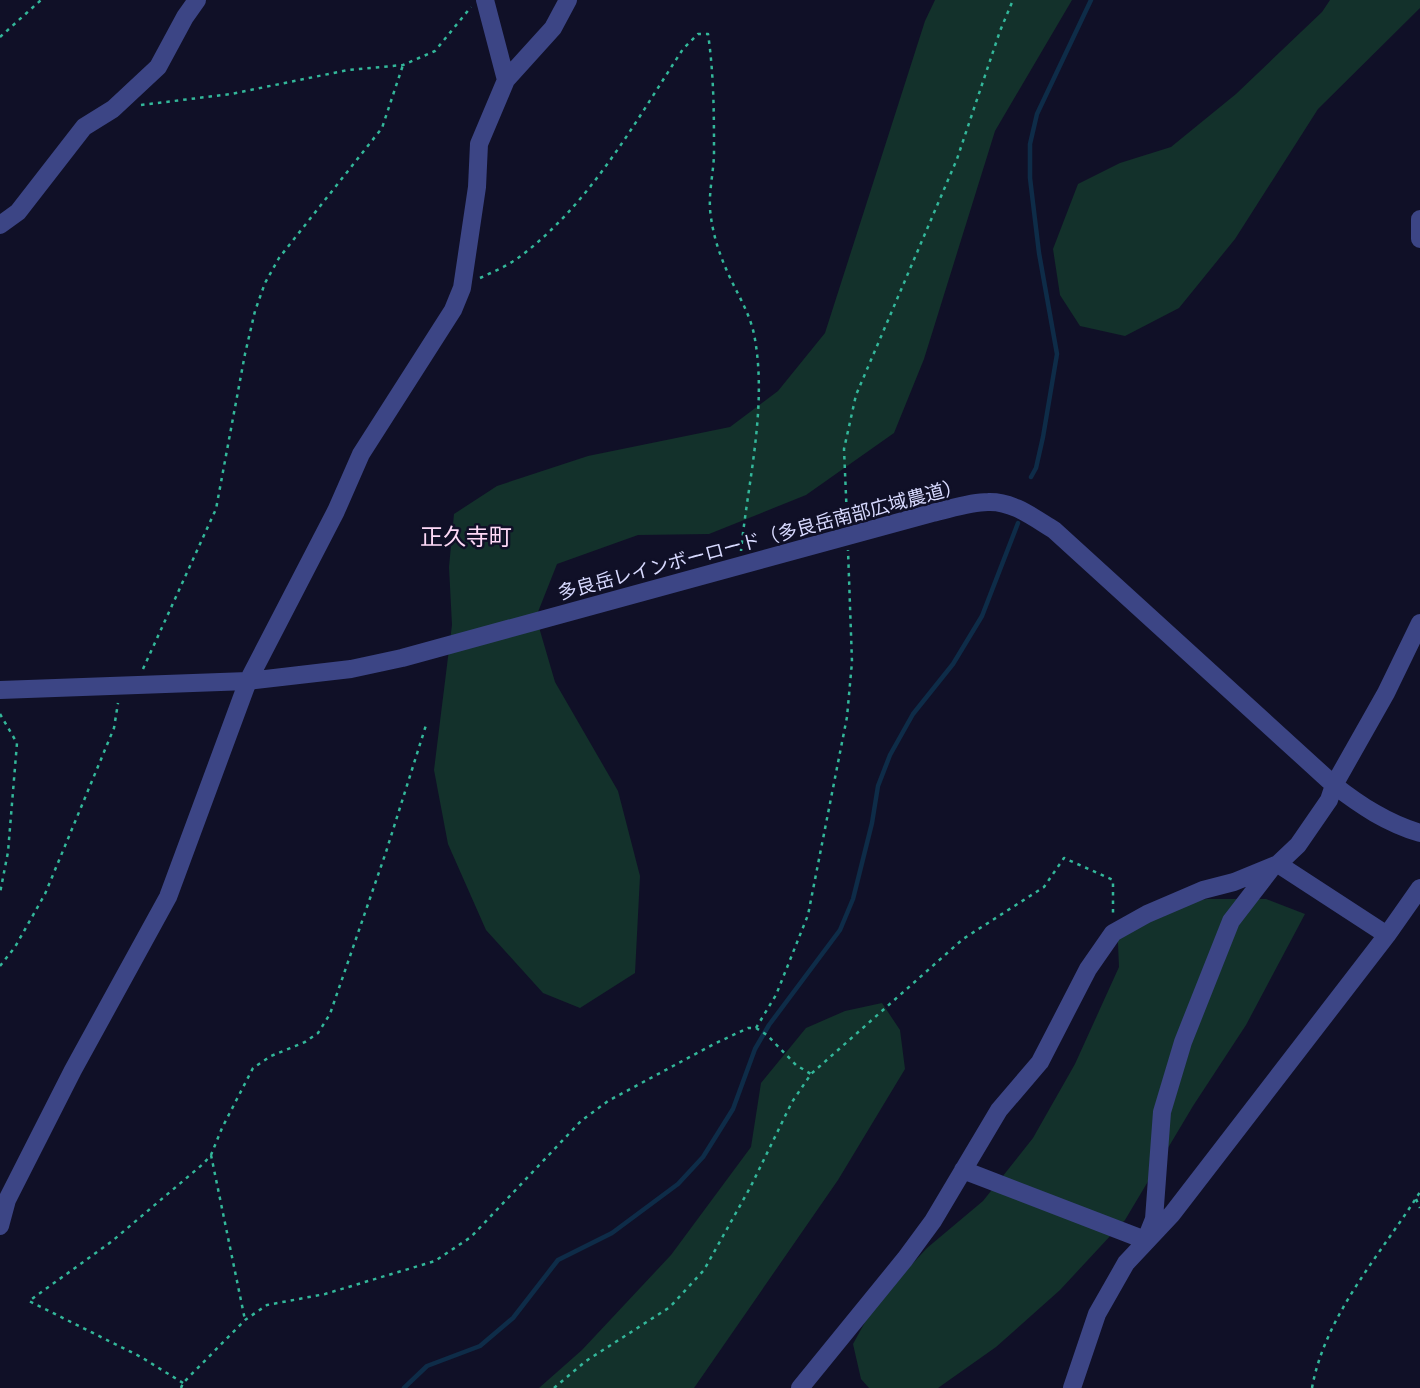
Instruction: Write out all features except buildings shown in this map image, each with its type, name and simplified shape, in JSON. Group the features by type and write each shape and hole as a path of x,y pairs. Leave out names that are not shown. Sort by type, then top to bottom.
{"street":[{"path":"0,225 18,212 84,127 113,109 158,67 184,17 197,0"},
{"path":"485,0 506,80"},
{"path":"0,1226 7,1200 72,1070 167,897 248,681 336,511 360,454 453,310 462,288 477,187 479,144 506,80 554,28 568,0"},
{"path":"1420,219 1420,239"},
{"name":"多良岳レインボーロード（多良岳南部広域農道）","path":"0,690 248,681 351,668 402,658 932,513 987,502 1003,503 1026,512 1054,530 1334,785 1395,826 1420,833"},
{"path":"1145,1240 1154,1219 1162,1112 1183,1042 1231,921 1306,834 1329,800 1334,785 1386,693 1420,623"},
{"path":"800,1388 933,1221 999,1110 1040,1062 1088,969 1113,933 1147,914 1203,890 1275,867 1387,935"},
{"path":"1072,1388 1097,1314 1126,1263 1172,1214 1387,935 1420,888"},
{"path":"963,1170 1145,1240"}],"path":[{"path":"0,37 41,0"},
{"path":"139,106 231,94 348,70 403,65 435,51 476,0"},
{"path":"756,1028 776,995 808,915 847,717 852,662 844,449 856,395 957,159 1013,0"},
{"path":"462,288 517,259 555,226 608,165 683,49 698,34 708,34 713,69 714,159 710,207 714,237 754,332 758,362 757,422 740,565"},
{"path":"0,966 15,947 45,894 114,728 128,684 216,509 245,354 265,283 279,258 382,128 403,65"},
{"path":"0,714 17,743 8,852 0,893"},
{"path":"427,722 330,1014 318,1032 305,1042 271,1056 253,1068 211,1155 111,1242 29,1301 141,1357 182,1386 244,1320 267,1305 325,1294 435,1262 471,1237 581,1121 608,1101 714,1044 748,1028 756,1028 767,1035 796,1065 811,1074"},
{"path":"554,1388 586,1361 670,1307 704,1270 751,1186 792,1102 811,1074 963,939 1044,887 1064,858 1113,880 1113,933"},
{"path":"211,1155 244,1320"},
{"path":"1312,1388 1316,1366 1343,1308 1420,1192"},
{"path":"1416,1199 1420,1208"}],"green space":[{"path":"935,0 1072,0 995,131 924,359 894,433 806,495 709,534 638,535 557,564 536,617 555,682 618,791 640,876 635,973 580,1008 543,993 486,930 448,844 434,770 452,625 449,567 454,514 497,486 588,456 730,427 778,391 825,333 925,21"},
{"path":"1330,0 1420,0 1420,8 1318,109 1235,239 1179,308 1125,336 1080,326 1060,295 1053,249 1078,184 1120,163 1171,147 1236,94 1322,12"},
{"path":"1207,899 1266,899 1305,914 1246,1025 1193,1106 1125,1220 1060,1290 996,1347 938,1388 869,1388 861,1379 853,1344 875,1304 927,1248 983,1201 1033,1138 1075,1064 1119,967 1117,921 1142,912"},
{"path":"882,1003 900,1030 905,1069 838,1180 694,1388 539,1388 582,1350 671,1255 751,1147 761,1083 806,1028 845,1011"}],"waterway":[{"path":"1031,477 1036,468 1043,437 1057,354 1039,253 1030,178 1030,144 1037,114 1091,0"},
{"path":"404,1388 427,1366 480,1346 513,1318 558,1260 612,1233 678,1184 703,1157 733,1109 755,1049 769,1025 840,930 853,899 872,823 878,786 890,755 913,714 953,664 982,616 1018,523"}],"district":[{"name":"正久寺町","path":"466,537"}]}
